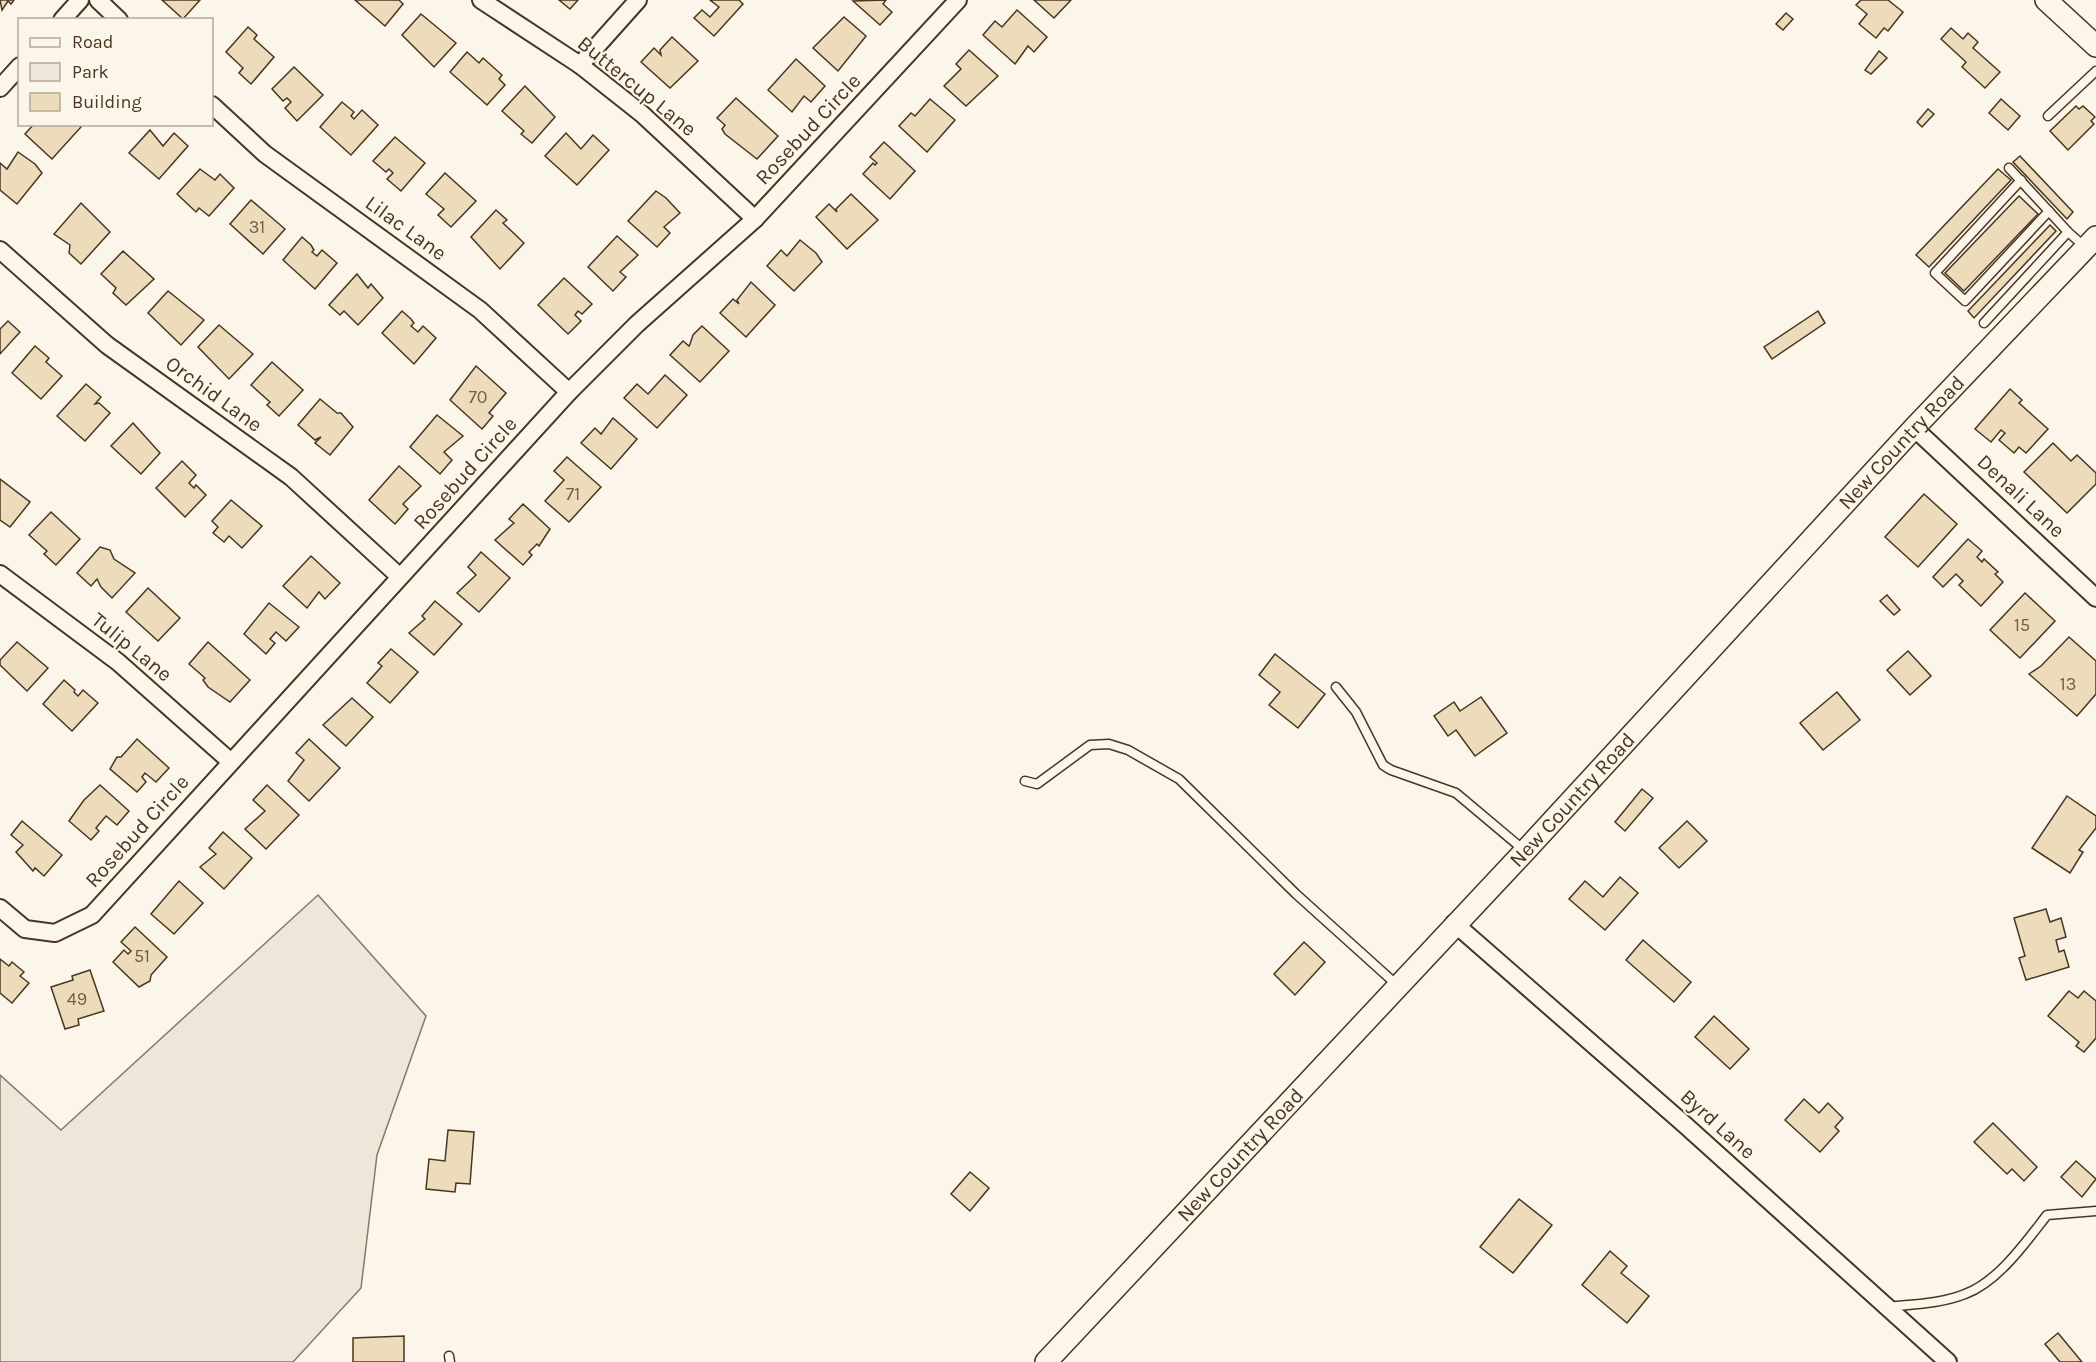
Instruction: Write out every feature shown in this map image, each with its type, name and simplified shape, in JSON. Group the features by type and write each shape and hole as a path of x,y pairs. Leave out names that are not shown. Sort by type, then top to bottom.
{"street":[{"path":"64,18 80,0"},
{"path":"98,0 117,18"},
{"name":"Buttercup Lane","path":"481,0 580,65 642,114 755,219"},
{"path":"580,65 639,0"},
{"name":"Rosebud Circle","path":"0,908 25,929 55,933 92,915 569,392 637,324 755,219 958,0"},
{"path":"2046,0 2096,46"},
{"path":"0,88 18,68"},
{"name":"Lilac Lane","path":"213,106 265,154 480,310 569,392"},
{"name":"New Country Road","path":"1046,1362 1454,923 1525,851 1914,428 2091,242"},
{"name":"Orchid Lane","path":"0,250 107,345 291,477 400,577"},
{"name":"Denali Lane","path":"1914,428 2096,598"},
{"name":"Tulip Lane","path":"0,574 118,662 231,762"},
{"name":"Byrd Lane","path":"1454,923 1690,1129 1948,1362"}],"lane":[{"path":"2048,116 2096,70"},
{"path":"2009,168 2068,232 2091,242"},
{"path":"2020,180 1935,273 1965,301 2049,211"},
{"path":"1984,323 2068,232"},
{"path":"1336,687 1356,712 1383,765 1390,771 1456,793 1525,851"},
{"path":"1025,781 1037,784 1046,780 1090,745 1098,743 1128,750 1156,765 1179,779 1296,894 1397,985"},
{"path":"1887,1307 1938,1302 1967,1294 2011,1262 2047,1215 2096,1211"}],"green space":[{"path":"318,895 426,1016 377,1155 361,1288 293,1362 0,1362 0,1075 61,1130"}],"building":[{"path":"0,0 14,0 11,4 8,1 2,10"},
{"path":"162,0 200,0 182,18"},
{"path":"355,0 399,0 403,4 385,26"},
{"path":"559,0 578,0 570,9"},
{"path":"710,0 739,0 743,4 714,36 694,18 702,10 710,17 719,7"},
{"path":"886,0 883,4 892,12 880,25 853,1"},
{"path":"1034,0 1071,0 1054,18"},
{"path":"1861,0 1888,0 1903,12 1888,31 1884,28 1876,38 1859,24 1867,14 1856,5"},
{"path":"1017,10 1047,37 1034,52 1028,46 1015,64 983,35 995,21 1002,27"},
{"path":"1786,13 1793,19 1783,30 1776,24"},
{"path":"421,14 456,43 434,67 402,35"},
{"path":"844,17 866,36 838,71 813,48"},
{"path":"248,27 257,35 254,39 274,57 251,84 239,73 243,68 226,52"},
{"path":"1951,28 1963,39 1968,33 1978,42 1973,48 2000,72 1985,88 1962,67 1966,62 1941,39"},
{"path":"672,37 698,61 670,88 641,62 654,48 661,55 660,50"},
{"path":"969,50 998,76 966,106 944,86 961,69 956,64"},
{"path":"1879,51 1887,58 1871,74 1865,70"},
{"path":"467,52 479,63 483,58 502,75 499,79 505,85 487,105 450,72"},
{"path":"796,59 825,86 811,102 804,96 792,112 768,90"},
{"path":"294,67 323,95 297,121 285,108 291,102 287,98 283,101 272,89"},
{"path":"525,86 555,117 532,143 521,134 524,131 502,111"},
{"path":"736,98 778,136 757,159 725,134 722,129 725,125 717,118"},
{"path":"930,99 955,120 927,152 899,126 911,113 915,116"},
{"path":"2001,99 2020,116 2008,130 1989,113"},
{"path":"342,102 354,112 351,116 354,119 362,110 378,125 351,155 320,127"},
{"path":"2076,106 2079,109 2083,106 2095,117 2091,121 2094,124 2068,150 2050,131"},
{"path":"1928,109 1934,114 1922,127 1917,122"},
{"path":"32,126 81,127 52,159 25,134"},
{"path":"150,130 163,146 174,133 188,146 159,179 129,153"},
{"path":"566,133 581,149 593,135 609,150 577,185 545,156"},
{"path":"395,137 425,163 401,191 387,179 393,173 389,169 386,172 373,161"},
{"path":"884,142 915,171 890,199 863,174 873,163 875,165 877,163 870,157"},
{"path":"18,152 35,164 42,173 17,204 0,190 0,163 7,169"},
{"path":"2020,156 2073,212 2067,219 2013,162"},
{"path":"200,169 215,180 220,174 234,188 209,216 199,208 196,212 177,194"},
{"path":"1998,169 2011,180 1929,267 1916,255"},
{"path":"445,173 476,201 451,227 438,215 444,209 426,194"},
{"path":"656,191 680,213 664,227 670,233 657,247 628,221"},
{"path":"851,194 878,220 847,249 816,217 829,204 837,212 836,209"},
{"path":"2019,196 2038,214 1964,291 1945,273"},
{"path":"251,200 285,229 263,254 230,224"},
{"path":"81,203 110,232 81,264 69,253 70,245 54,234"},
{"path":"496,210 507,220 503,223 524,243 500,269 471,237"},
{"path":"2050,225 2056,231 1974,318 1968,311"},
{"path":"617,236 638,255 620,272 626,277 613,291 588,267"},
{"path":"302,237 311,245 314,250 312,252 317,256 322,250 337,263 315,289 283,260"},
{"path":"800,240 816,253 822,262 794,291 767,266 781,250 787,256"},
{"path":"123,251 154,279 126,305 113,293 116,288 101,274"},
{"path":"357,274 368,288 371,284 383,298 358,325 344,311 340,315 329,305"},
{"path":"564,278 592,304 582,314 578,311 575,315 581,321 568,334 538,305"},
{"path":"751,282 775,305 746,337 720,313 733,299 739,304 737,300"},
{"path":"168,291 204,320 181,345 148,313"},
{"path":"402,311 411,319 414,323 411,326 418,332 423,326 436,338 414,364 382,333"},
{"path":"1818,311 1825,323 1772,359 1764,347"},
{"path":"8,321 20,332 0,354 0,329"},
{"path":"219,325 253,354 229,379 198,347"},
{"path":"702,326 729,351 700,382 670,355 683,341 689,346 693,335"},
{"path":"35,346 49,358 46,362 62,376 41,399 12,373"},
{"path":"272,362 303,390 279,416 267,405 270,402 251,385"},
{"path":"476,366 506,393 489,413 493,416 482,429 450,400"},
{"path":"665,375 687,395 657,428 624,398 637,384 648,394"},
{"path":"86,384 101,397 95,404 99,403 110,413 85,441 57,416"},
{"path":"2010,389 2022,400 2019,403 2048,429 2026,453 2019,447 2014,453 1999,440 2005,433 2001,430 1991,442 1975,429"},
{"path":"320,399 337,413 341,413 353,427 330,455 315,443 321,437 315,440 298,425"},
{"path":"437,415 463,436 444,452 452,460 440,474 410,447"},
{"path":"613,418 637,439 611,469 581,443 595,428 601,434"},
{"path":"133,423 160,453 141,474 111,446"},
{"path":"2053,443 2071,461 2077,455 2096,473 2096,484 2067,513 2024,472"},
{"path":"567,457 601,487 569,522 545,501 564,480 554,471"},
{"path":"182,461 196,475 189,483 194,488 196,485 206,495 185,517 156,488"},
{"path":"399,466 421,486 403,504 408,509 395,524 369,500"},
{"path":"0,479 30,502 10,527 0,520"},
{"path":"1924,494 1957,524 1918,567 1885,537"},
{"path":"231,500 262,526 242,548 229,536 224,542 213,533 218,527 212,521"},
{"path":"523,504 550,529 539,546 537,544 529,552 532,555 523,565 495,540 514,523 509,519"},
{"path":"51,512 80,539 56,565 44,554 47,551 29,535"},
{"path":"1968,539 1982,551 1977,557 1982,562 1984,559 1998,572 1995,574 2003,582 1981,606 1959,585 1963,581 1956,574 1943,587 1933,577"},
{"path":"100,547 110,550 114,559 135,573 112,598 101,587 97,579 91,586 77,573"},
{"path":"481,552 510,578 479,612 457,593 476,575 468,567"},
{"path":"311,556 340,583 325,599 319,592 307,608 283,586"},
{"path":"148,588 180,618 158,641 126,612"},
{"path":"2025,593 2055,621 2020,658 1990,630"},
{"path":"1887,595 1900,610 1894,615 1880,601"},
{"path":"435,601 462,624 434,655 409,633 425,619 422,616"},
{"path":"269,603 299,627 286,641 276,632 270,639 275,643 266,654 244,634"},
{"path":"2069,637 2096,661 2096,694 2077,716 2029,674 2041,666"},
{"path":"17,642 48,668 27,691 0,665 0,660"},
{"path":"208,642 250,680 230,702 208,687 203,680 205,678 189,664"},
{"path":"391,649 418,672 390,703 367,683 382,666 378,663"},
{"path":"1908,651 1931,676 1910,695 1887,670"},
{"path":"1275,654 1325,694 1298,728 1269,705 1280,692 1259,675"},
{"path":"64,680 78,696 83,690 98,703 72,731 43,704"},
{"path":"1837,692 1860,720 1823,750 1800,723"},
{"path":"1481,697 1507,733 1475,756 1456,730 1448,736 1434,716 1454,702 1460,711"},
{"path":"352,698 373,717 346,746 323,725"},
{"path":"137,739 169,768 156,782 145,773 142,777 146,782 137,792 110,769 117,757 121,757"},
{"path":"309,739 340,768 309,801 288,781 304,760 296,753"},
{"path":"100,785 129,811 117,825 106,816 96,828 99,831 91,840 69,821 84,800"},
{"path":"267,785 299,815 266,849 245,829 265,811 253,800"},
{"path":"1642,789 1653,798 1625,831 1615,822"},
{"path":"2067,796 2096,816 2096,828 2079,850 2083,852 2070,873 2032,848"},
{"path":"22,821 62,855 44,876 35,868 33,871 16,852 23,845 11,835"},
{"path":"1687,821 1707,841 1679,868 1659,848"},
{"path":"223,832 252,858 224,889 200,867 216,854 209,848"},
{"path":"1620,877 1638,893 1605,930 1569,899 1585,881 1603,897"},
{"path":"179,881 203,903 174,934 151,914"},
{"path":"2046,909 2050,922 2061,918 2066,937 2056,940 2059,952 2064,950 2069,967 2026,980 2019,958 2025,956 2014,918"},
{"path":"135,927 167,957 151,975 150,981 139,987 113,962 124,950 128,954 131,951 121,942"},
{"path":"1643,940 1691,982 1674,1002 1626,960"},
{"path":"1304,942 1325,962 1295,995 1274,974"},
{"path":"0,959 9,966 12,962 24,972 20,976 29,983 12,1003 0,993"},
{"path":"90,970 104,1011 78,1019 79,1025 65,1029 51,987 73,980 72,976"},
{"path":"2069,991 2078,998 2084,991 2096,1001 2096,1038 2084,1052 2076,1046 2079,1042 2048,1016"},
{"path":"1714,1016 1749,1049 1730,1069 1695,1037"},
{"path":"1804,1099 1819,1113 1828,1103 1843,1118 1835,1127 1839,1131 1820,1152 1785,1120"},
{"path":"1993,1123 2037,1167 2024,1181 2012,1169 2007,1174 1974,1142"},
{"path":"448,1130 474,1132 470,1184 456,1183 455,1192 426,1189 429,1159 445,1161"},
{"path":"2076,1161 2096,1179 2082,1197 2061,1177"},
{"path":"970,1172 989,1188 970,1211 951,1194"},
{"path":"1519,1199 1552,1225 1513,1273 1480,1247"},
{"path":"1610,1251 1627,1266 1621,1273 1649,1296 1627,1323 1582,1285"},
{"path":"2058,1333 2082,1362 2060,1362 2045,1344"},
{"path":"404,1336 404,1362 353,1362 353,1338"}]}
